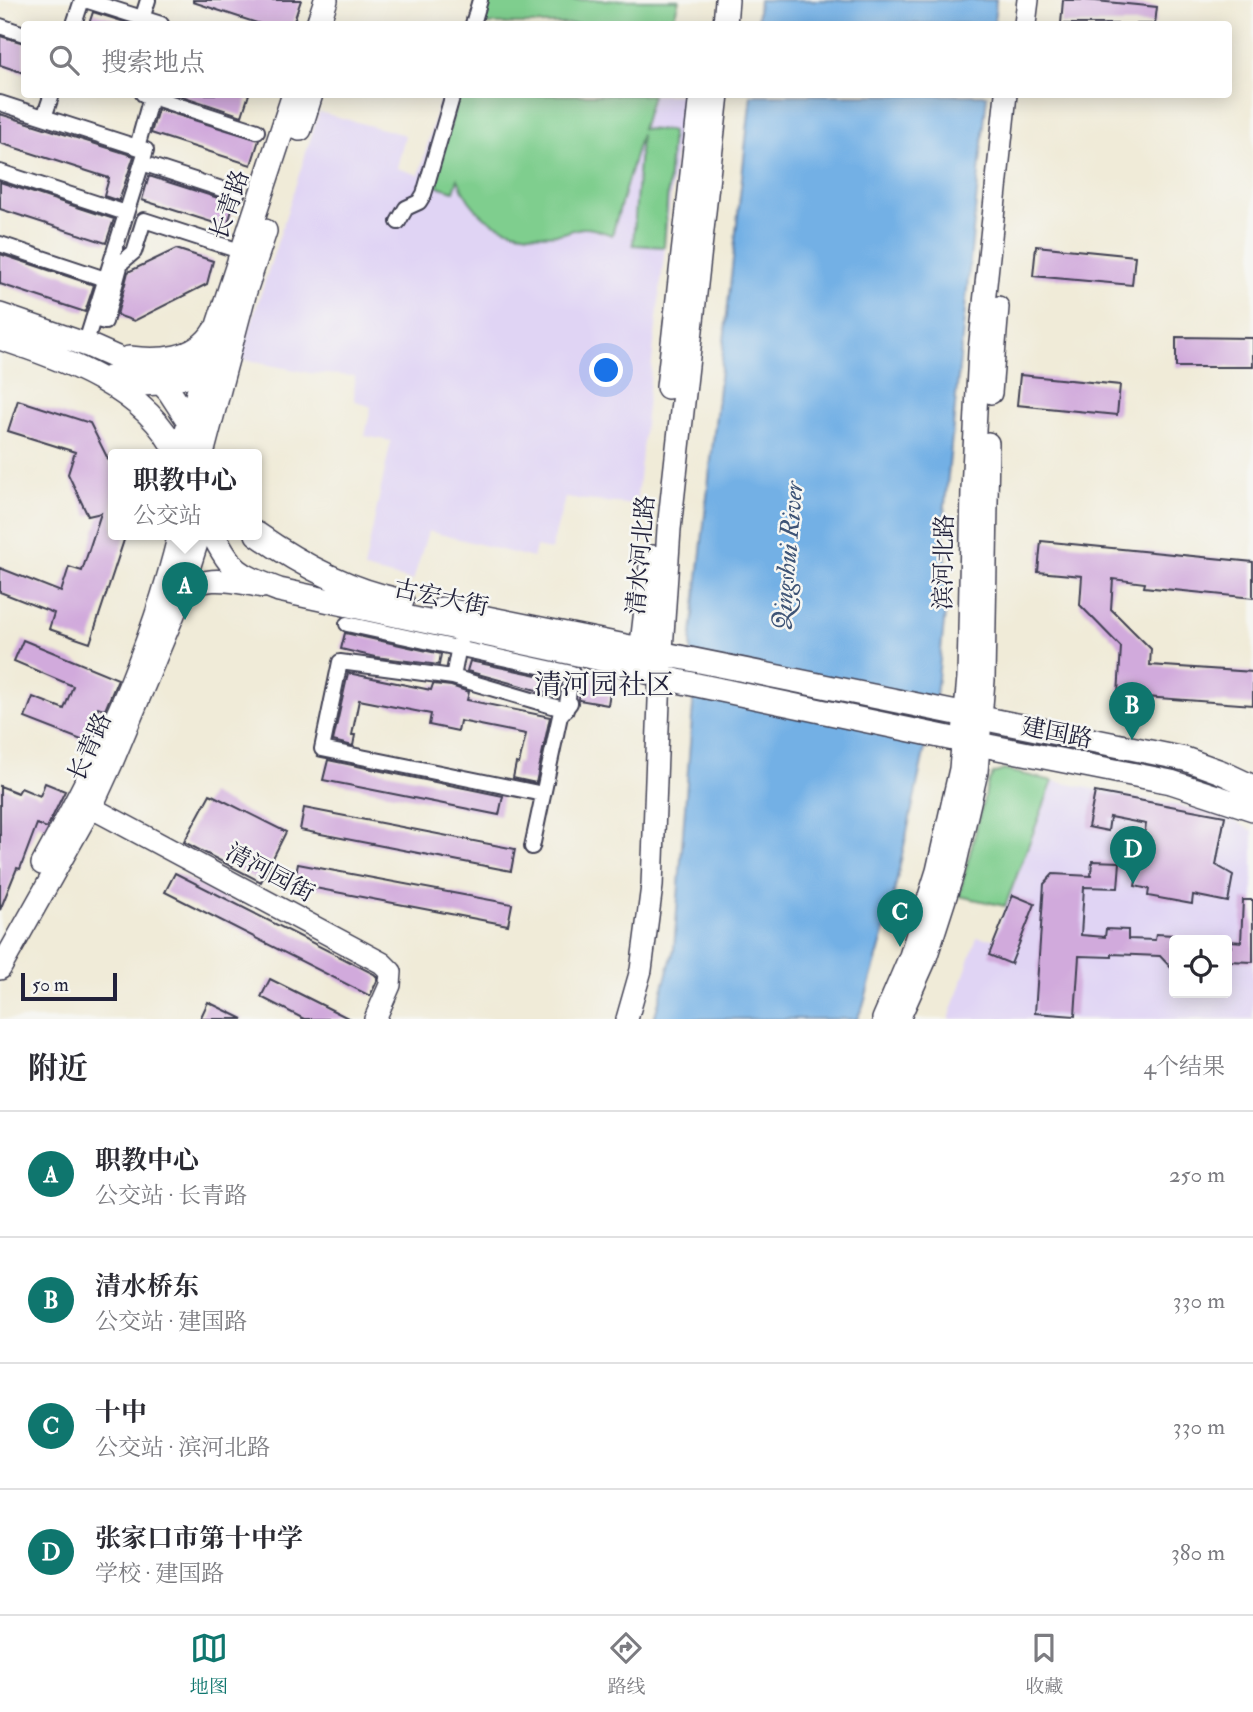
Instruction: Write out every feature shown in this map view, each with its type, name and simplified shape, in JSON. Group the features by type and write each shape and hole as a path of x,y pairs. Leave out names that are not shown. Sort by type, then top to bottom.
{"main road":[{"path":"319,21 326,0"},
{"path":"335,21 342,0"},
{"path":"709,21 712,0"},
{"path":"724,21 727,0"},
{"path":"1013,21 1015,0"},
{"path":"1025,21 1028,0"},
{"name":"长青路","path":"199,449 226,330 293,98"},
{"name":"长青路","path":"249,255 309,98"},
{"name":"清水河北路","path":"627,1019 640,970 652,886 656,665 681,262 701,98"},
{"name":"清水河北路","path":"656,665 717,98"},
{"name":"滨河北路","path":"974,718 972,490 979,351 1006,98"},
{"name":"滨河北路","path":"899,1019 925,961 954,871 977,772 972,743 989,418 1018,98"},
{"path":"0,315 85,345 153,374 190,421"},
{"path":"116,357 151,361 198,350 226,330"},
{"name":"长青路","path":"196,449 187,430 206,368 226,330"},
{"path":"0,338 92,373 131,384 180,380 206,368"},
{"path":"92,373 118,389 161,427 174,449"},
{"name":"古宏大街","path":"262,538 322,574 385,597 656,665"},
{"name":"长青路","path":"0,969 84,804 160,607 181,540"},
{"name":"长青路","path":"0,941 112,763 175,612 198,540"},
{"name":"古宏大街","path":"217,540 236,572 279,590 461,639 656,665 682,657 935,710"},
{"path":"175,612 185,593 205,580 279,590"},
{"name":"建国路","path":"656,665 930,734 1171,782 1253,809"},
{"name":"建国路","path":"935,710 1185,759 1253,787"},
{"name":"滨河北路","path":"883,1019 910,956 937,871 960,769 972,743"},
{"name":"清河园街","path":"84,804 382,963 391,972 390,985 375,1019"}],"street":[{"path":"75,21 84,0 150,21"},
{"path":"142,19 148,0"},
{"path":"474,21 480,0"},
{"path":"0,26 21,33"},
{"path":"44,117 51,98"},
{"path":"137,147 147,98"},
{"path":"153,98 257,131"},
{"path":"398,222 406,208 419,202 424,194 452,98"},
{"path":"0,103 146,150 85,345"},
{"path":"142,163 237,194"},
{"path":"0,172 126,213"},
{"path":"93,319 105,322 121,263 134,251 144,220 249,255"},
{"path":"0,244 105,279"},
{"path":"347,624 461,639 572,673 566,710"},
{"path":"453,677 461,639"},
{"path":"532,847 560,716 572,700 580,654"},
{"path":"543,794 322,749 340,662 453,677 566,710"}],"shaded area":[{"path":"440,98 682,98 636,505 565,498 551,550 536,547 533,558 428,531 413,581 364,569 391,441 365,436 371,407 354,400 355,376 310,373 240,359 319,112 405,135 397,168 419,175"},
{"path":"1053,781 1222,814 1253,831 1253,1019 949,1019 977,937 994,939"}],"green space":[{"path":"486,0 679,0 673,21 480,21"},
{"path":"458,98 651,98 642,129 672,131 664,247 633,245 641,134 612,235 585,228 542,235 511,230 485,218 474,208 458,179 454,191 433,185"},
{"path":"1004,770 1053,781 1005,906 959,896 988,783 993,774"}],"water":[{"path":"759,0 996,0 994,21 757,21"},
{"name":"Qingshui River","path":"751,98 987,98 943,524 948,586 936,696 890,912 857,1019 654,1019 674,949 693,705 691,642"}],"building":[{"path":"301,0 294,21 251,21 193,2"},
{"path":"1063,0 1157,7 1155,21 1061,21"},
{"path":"93,12 122,21 90,21"},
{"path":"0,36 21,42 21,72 0,65"},
{"path":"188,98 248,98 242,116"},
{"path":"158,109 259,140 251,165 151,133"},
{"path":"0,114 134,156 119,201 104,196 109,178 0,143"},
{"path":"149,176 234,203 227,227 142,200"},
{"path":"0,182 114,219 106,243 0,209"},
{"path":"1036,246 1135,256 1132,285 1033,276"},
{"path":"176,249 213,261 207,284 134,321 117,315 128,272"},
{"path":"0,254 94,285 85,312 0,284"},
{"path":"1176,337 1253,338 1253,367 1176,367"},
{"path":"1020,375 1120,385 1117,415 1017,405"},
{"path":"18,400 90,423 108,459 108,540 124,540 90,643 49,629 54,613 0,592 0,568 61,592 69,567 82,571 101,513 88,516 68,474 75,452 8,431"},
{"path":"1041,541 1253,562 1253,598 1144,587 1145,583 1113,579 1111,609 1151,649 1150,665 1253,672 1253,705 1118,695 1121,647 1080,605 1082,576 1038,572"},
{"path":"345,633 441,654 439,665 375,657 341,649"},
{"path":"23,640 118,679 105,710 98,707 84,741 25,718 33,697 64,709 73,686 14,661"},
{"path":"470,661 561,680 558,696 467,671"},
{"path":"348,673 431,690 433,684 451,686 469,692 467,700 550,717 536,783 513,778 526,734 460,721 458,731 429,725 431,714 359,700 352,735 355,735 353,746 333,741"},
{"path":"584,674 612,679 608,705 579,700 581,678 583,679"},
{"path":"328,760 503,796 499,815 323,780"},
{"path":"45,783 65,791 47,828 37,824 20,869 17,868 0,910 0,786 18,793 21,788 40,796"},
{"path":"1095,792 1225,816 1216,865 1233,875 1228,902 1193,895 1192,904 1148,896 1149,889 1135,886 1146,824 1110,817 1108,831 1088,827"},
{"path":"210,794 286,832 261,882 184,842"},
{"path":"304,808 515,849 511,871 300,830"},
{"path":"1092,861 1120,862 1118,888 1084,887 1081,935 1105,937 1106,929 1128,930 1128,939 1155,940 1156,934 1174,935 1169,935 1169,966 1160,956 1079,956 1075,1016 1035,1013 1044,884 1053,874 1091,876"},
{"path":"298,864 512,904 508,925 294,884"},
{"path":"175,873 374,974 377,981 370,996 165,892"},
{"path":"1013,895 1035,904 1011,964 989,955"},
{"path":"1243,900 1253,900 1253,962 1232,961 1232,941 1241,942"},
{"path":"270,979 350,1019 304,1019 261,997"},
{"path":"208,1002 243,1019 200,1019"}],"place":[{"name":"职教中心","path":"185,620"},
{"name":"清水桥东","path":"1132,740"},
{"name":"张家口市第十中学","path":"1133,884"},
{"name":"十中","path":"900,947"}],"district":[{"name":"清河园社区","path":"604,685"}]}
